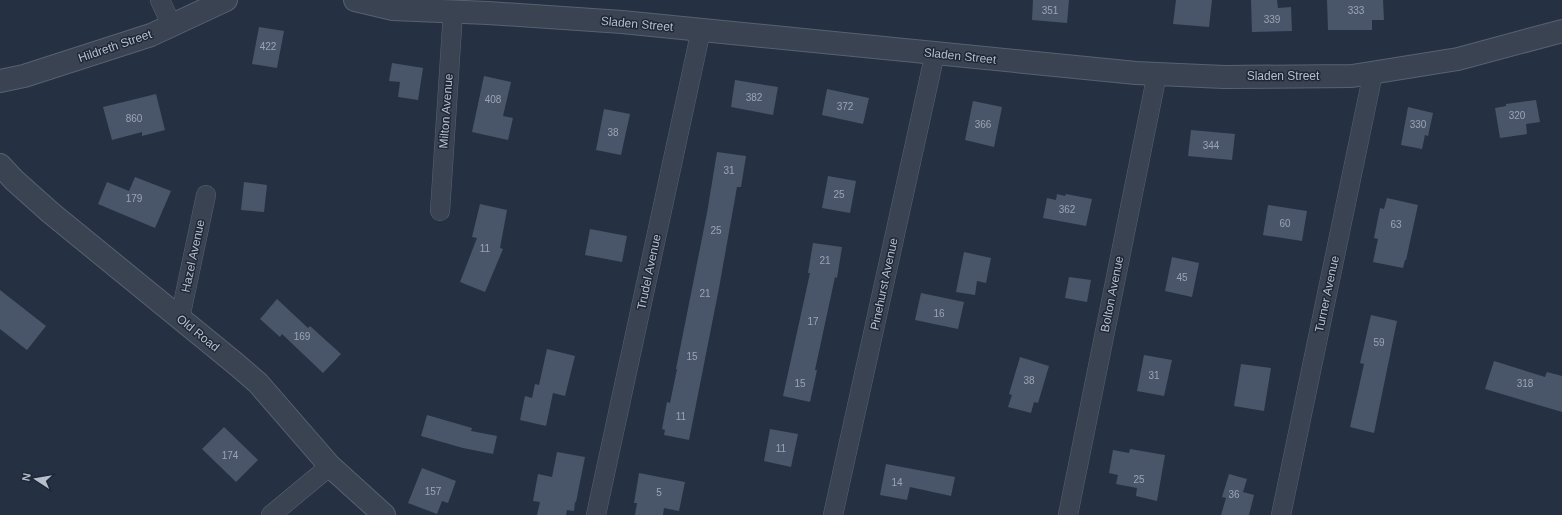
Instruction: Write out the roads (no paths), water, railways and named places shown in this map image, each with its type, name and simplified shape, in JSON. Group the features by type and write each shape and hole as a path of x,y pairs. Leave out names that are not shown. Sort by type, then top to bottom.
{"street":[{"path":"160,0 171,24"},
{"name":"Hildreth Street","path":"0,81 24,76 151,34 226,0"},
{"name":"Sladen Street","path":"355,0 393,9 614,22 935,52 975,58 1157,74 1231,77 1352,76 1458,59 1562,31"},
{"name":"Milton Avenue","path":"440,211 453,12"},
{"name":"Trudel Avenue","path":"596,515 701,30"},
{"name":"Pinehurst Avenue","path":"833,515 935,52"},
{"name":"Turner Avenue","path":"1281,515 1373,73"},
{"name":"Bolton Avenue","path":"1068,515 1157,74"},
{"name":"Old Road","path":"0,164 14,180 51,213 236,364 258,384 330,466 384,515"},
{"name":"Hazel Avenue","path":"180,318 206,195"},
{"path":"271,515 330,466"}]}
